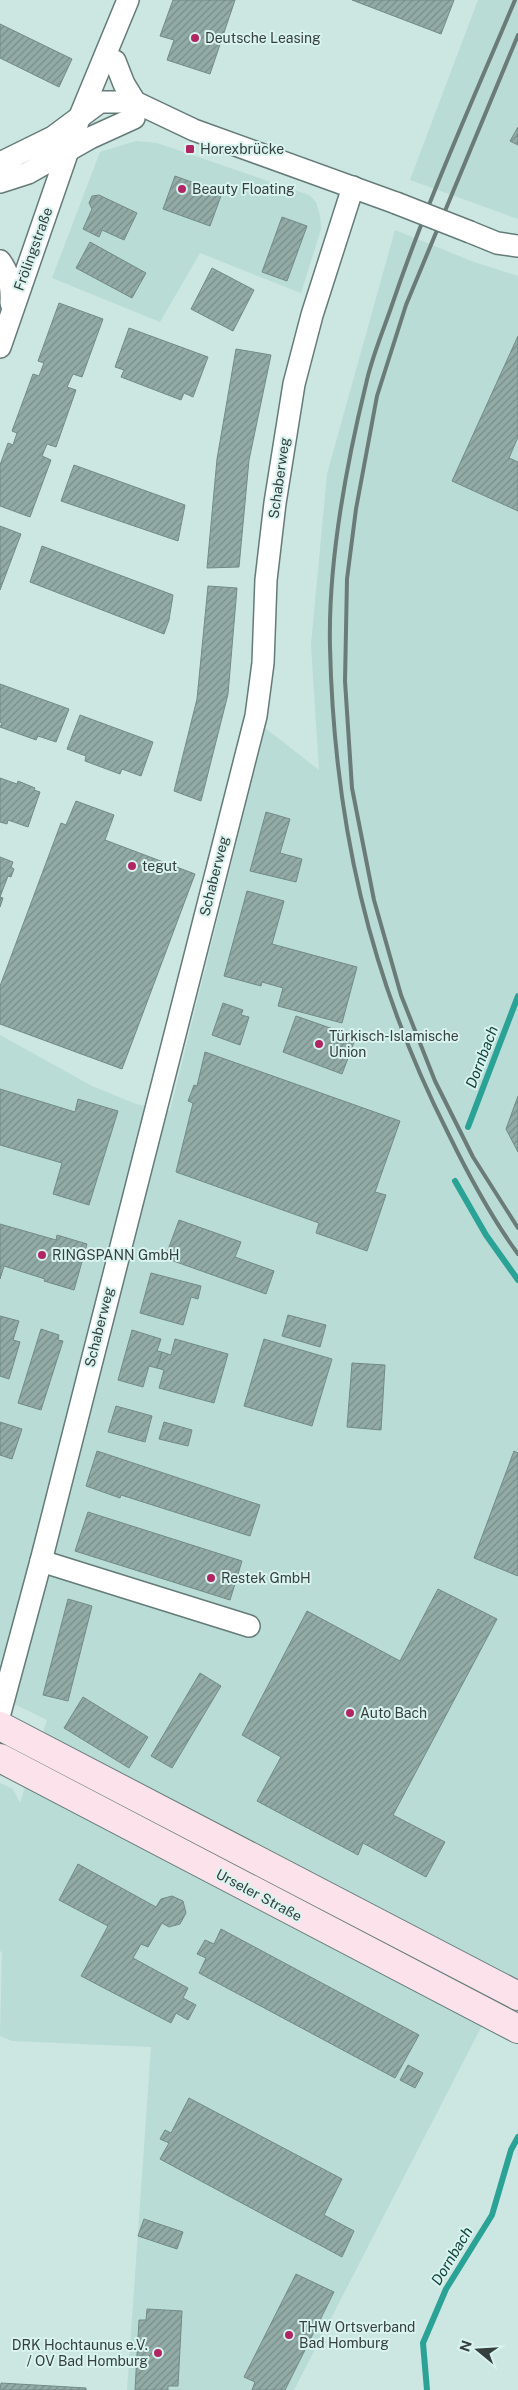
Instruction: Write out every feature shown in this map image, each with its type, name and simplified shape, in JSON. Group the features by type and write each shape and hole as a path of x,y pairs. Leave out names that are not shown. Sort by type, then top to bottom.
{"street":[{"name":"Frölingstraße","path":"68,151 100,102 99,91 128,0"},
{"name":"Frölingstraße","path":"0,347 80,116 108,64 134,0"},
{"path":"108,64 124,84 135,110"},
{"path":"0,163 53,137 100,102 119,114 135,110 189,127 497,242 518,246"},
{"path":"0,182 28,173 108,129 135,110"},
{"name":"Schaberweg","path":"0,1713 41,1560 259,698 266,580 275,503 291,401 312,315 353,187"},
{"path":"0,261 5,267 10,280 12,295 9,318"},
{"path":"41,1560 249,1626"},
{"path":"0,1726 518,1996"},
{"name":"Urseler Straße","path":"0,1758 518,2029"}],"shaded area":[{"path":"478,0 518,0 518,219 410,180"},
{"path":"136,141 157,143 309,195 316,202 321,229 301,293 200,253 160,322 52,278 100,152"},
{"path":"395,230 474,262 518,276 518,1980 507,1977 294,2390 127,2390 151,2047 12,2041 0,2036 2,1952 0,1951 0,1783 13,1789 20,1803 47,1720 0,1697 0,1035 92,1086 136,1104 170,1111 265,728 319,770 311,645 327,474"}],"building":[{"name":"Deutsche Leasing","path":"173,0 235,0 210,74 167,60 174,40 160,36"},
{"path":"352,0 454,0 441,34"},
{"path":"0,24 72,59 59,87 0,58"},
{"path":"518,127 518,145 510,141"},
{"path":"175,176 222,193 210,226 163,209"},
{"path":"99,195 137,213 124,240 102,230 99,237 83,229 92,209 89,203 92,196"},
{"path":"282,217 307,226 287,281 262,272"},
{"path":"90,242 146,273 132,298 76,268"},
{"path":"212,268 254,290 233,331 191,309"},
{"path":"59,303 103,319 82,377 73,374 67,387 76,390 56,447 47,444 42,456 51,460 30,517 0,506 0,465 8,443 13,445 17,433 12,431 33,374 39,376 44,363 38,361"},
{"path":"129,328 208,357 193,397 184,393 181,400 121,377 124,370 115,367"},
{"path":"518,336 518,437 509,458 518,462 518,511 452,481"},
{"path":"236,349 271,355 249,460 239,567 207,568 217,459"},
{"path":"74,465 185,505 178,541 61,501"},
{"path":"0,526 21,534 0,590"},
{"path":"42,546 173,595 169,620 164,634 30,582"},
{"path":"208,586 237,588 228,694 201,801 174,791 197,699"},
{"path":"0,684 69,709 56,742 38,736 36,740 0,727 2,723 0,722"},
{"path":"80,715 153,742 141,776 122,769 120,774 85,761 86,756 67,749"},
{"path":"0,778 17,784 18,781 40,792 28,827 8,820 7,824 0,822"},
{"path":"76,801 114,815 105,840 195,874 122,1069 0,1024 0,986 61,823 66,825"},
{"path":"266,812 290,819 280,853 302,859 296,882 250,871"},
{"path":"0,857 13,862 11,867 14,869 11,877 8,876 0,897"},
{"path":"247,891 284,901 272,944 357,967 342,1023 278,1006 283,988 262,982 261,986 224,976"},
{"path":"223,1003 243,1010 241,1015 249,1017 240,1045 212,1035"},
{"name":"Türkisch-Islamische Union","path":"296,1016 356,1037 342,1074 283,1052"},
{"path":"205,1052 400,1121 375,1192 386,1195 367,1251 316,1233 319,1223 176,1172 193,1103 188,1101 194,1085 197,1086"},
{"path":"0,1089 75,1112 78,1099 118,1111 89,1205 53,1194 62,1163 0,1145"},
{"path":"518,1096 518,1152 506,1129"},
{"path":"179,1220 241,1242 235,1257 274,1271 266,1294 165,1258"},
{"name":"RINGSPANN GmbH","path":"0,1224 56,1240 57,1235 87,1244 74,1290 4,1266 0,1279"},
{"path":"151,1273 201,1286 198,1299 191,1297 183,1325 140,1313"},
{"path":"288,1315 326,1325 320,1347 282,1336"},
{"path":"0,1316 19,1321 13,1340 20,1342 9,1379 0,1376"},
{"path":"41,1329 59,1335 58,1340 63,1341 41,1410 18,1403"},
{"path":"132,1330 161,1339 157,1351 162,1352 157,1368 149,1366 143,1387 118,1380"},
{"path":"175,1339 228,1354 214,1403 159,1388 164,1370 157,1368 162,1352 171,1355"},
{"path":"264,1339 332,1359 312,1426 244,1406"},
{"path":"352,1363 385,1365 381,1430 347,1427"},
{"path":"116,1406 152,1416 145,1442 108,1432"},
{"path":"0,1422 22,1429 12,1459 0,1455"},
{"path":"164,1422 192,1430 188,1446 159,1439"},
{"path":"97,1451 260,1505 250,1536 121,1495 120,1498 86,1486"},
{"path":"514,1451 518,1453 518,1576 474,1558"},
{"path":"88,1512 242,1561 230,1600 75,1551"},
{"name":"Auto Bach","path":"438,1589 497,1619 393,1815 445,1842 426,1877 363,1843 358,1855 257,1801 281,1757 242,1735 307,1611 400,1661"},
{"path":"68,1599 92,1606 68,1701 43,1695"},
{"path":"200,1673 221,1686 172,1768 151,1756"},
{"path":"83,1697 148,1737 129,1768 64,1728"},
{"path":"78,1864 156,1907 161,1899 172,1896 183,1901 186,1913 180,1924 169,1927 162,1923 148,1947 141,1944 133,1958 188,1988 183,1998 196,2005 188,2020 176,2013 171,2023 81,1976 108,1926 59,1900"},
{"path":"221,1929 419,2035 395,2078 199,1973 206,1958 197,1954 205,1940 214,1944"},
{"path":"408,2065 423,2073 415,2088 400,2080"},
{"path":"189,2098 342,2179 324,2215 354,2231 342,2257 160,2159 169,2143 160,2139 165,2130 171,2133"},
{"path":"144,2219 183,2232 177,2249 138,2236"},
{"name":"THW Ortsverband Bad Homburg","path":"296,2274 334,2292 285,2390 252,2390 255,2382 244,2377"},
{"name":"DRK Hochtaunus e.V. / OV Bad Homburg","path":"147,2309 182,2311 178,2386 168,2386 168,2390 135,2390 139,2320 146,2320"},
{"path":"1,2383 86,2388 86,2390 0,2390"}],"waterway":[{"name":"Dornbach","path":"468,1127 518,996"},
{"name":"Dornbach","path":"455,1181 486,1235 518,1280"},
{"name":"Dornbach","path":"427,2390 423,2343 446,2289 492,2215 511,2150 518,2137"}],"railway":[{"path":"515,0 421,225 378,343 369,374 345,481 335,548 330,615 330,647 333,711 339,774 348,836 361,897 377,957 397,1016 420,1074 448,1133 480,1195 518,1254"},
{"path":"518,35 406,305 377,396 356,509 347,579 345,681 352,788 374,900 401,995 435,1081 473,1157 518,1228"}],"place":[{"name":"Deutsche Leasing","path":"195,38"},
{"name":"Horexbrücke","path":"190,149"},
{"name":"Beauty Floating","path":"182,189"},
{"name":"tegut","path":"132,866"},
{"name":"Türkisch-Islamische Union","path":"319,1044"},
{"name":"RINGSPANN GmbH","path":"42,1255"},
{"name":"Restek GmbH","path":"211,1578"},
{"name":"Auto Bach","path":"350,1713"},
{"name":"THW Ortsverband Bad Homburg","path":"289,2335"},
{"name":"DRK Hochtaunus e.V. / OV Bad Homburg","path":"158,2353"}]}
